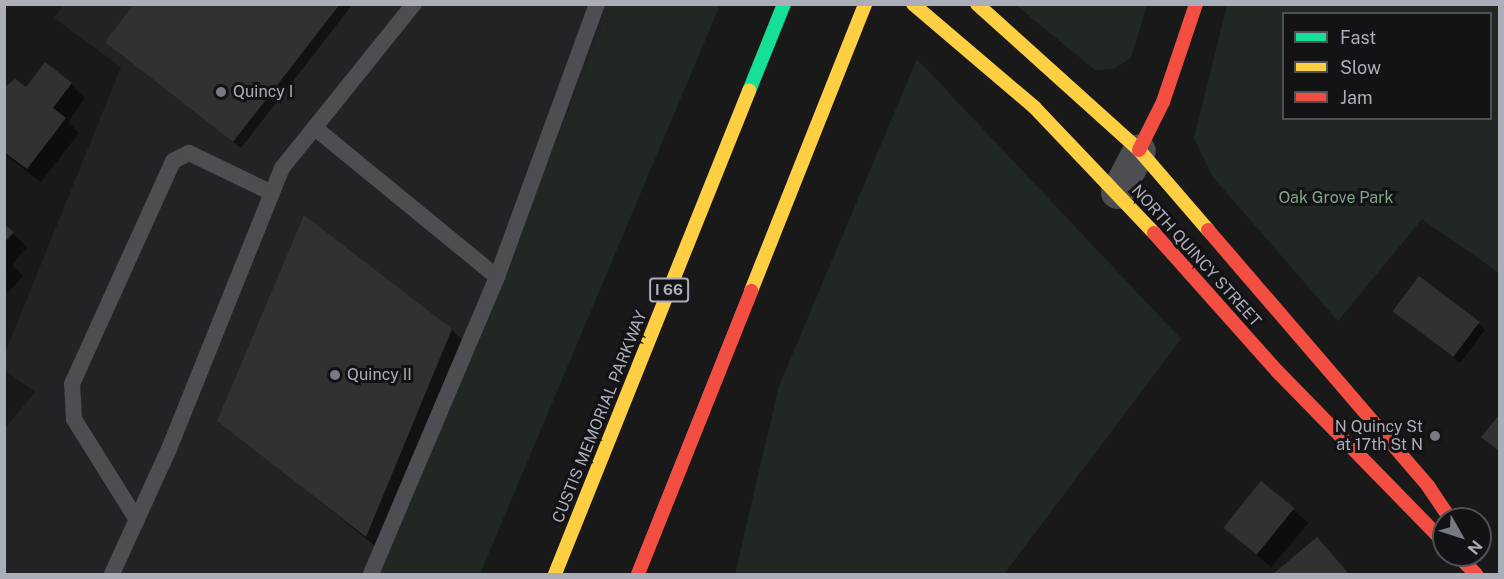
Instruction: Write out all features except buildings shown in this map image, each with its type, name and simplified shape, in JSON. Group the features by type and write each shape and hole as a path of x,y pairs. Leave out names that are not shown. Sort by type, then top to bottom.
{"main road":[{"name":"CUSTIS MEMORIAL PARKWAY","path":"555,574 784,4"},
{"path":"638,574 865,4"},
{"name":"NORTH QUINCY STREET","path":"913,4 1035,108 1117,192 1277,371 1432,530"},
{"name":"NORTH QUINCY STREET","path":"977,4 1052,69 1139,150 1351,394 1428,486 1442,507"},
{"path":"1139,150 1163,102 1196,4"}],"street":[{"path":"1117,192 1139,150"}],"lane":[{"path":"116,573 282,168 414,4"},
{"path":"371,574 497,278 597,4"},
{"path":"315,128 497,278"},
{"path":"137,520 74,419 72,384 173,161 189,153 272,193"}],"shaded area":[{"path":"64,5 610,5 485,319 373,574 5,574 5,428 35,392 5,370 5,353 121,67 54,18"}],"green space":[{"path":"610,5 720,5 480,574 373,574 485,319"},
{"path":"1016,5 1147,5 1131,58 1114,69 1095,70"},
{"name":"Oak Grove Park","path":"1227,5 1499,5 1499,273 1422,219 1338,321 1212,176 1194,138"},
{"path":"917,59 1181,339 1004,574 735,574 779,386"}],"traffic: fast":[{"path":"749,91 784,4"}],"traffic: slow":[{"path":"751,291 865,4"},
{"path":"913,4 1035,108 1154,233"},
{"path":"977,4 1139,150 1208,230"},
{"path":"555,574 749,91"}],"traffic: jam":[{"path":"1139,150 1163,102 1196,4"},
{"path":"1208,230 1428,486 1442,507"},
{"path":"1154,233 1277,371 1432,530"},
{"path":"638,574 751,291"},
{"path":"1469,567 1476,574"}],"place":[{"name":"Quincy I","path":"221,92"},
{"name":"Quincy II","path":"335,375"},
{"name":"N Quincy St at 17th St N","path":"1435,436"}]}
